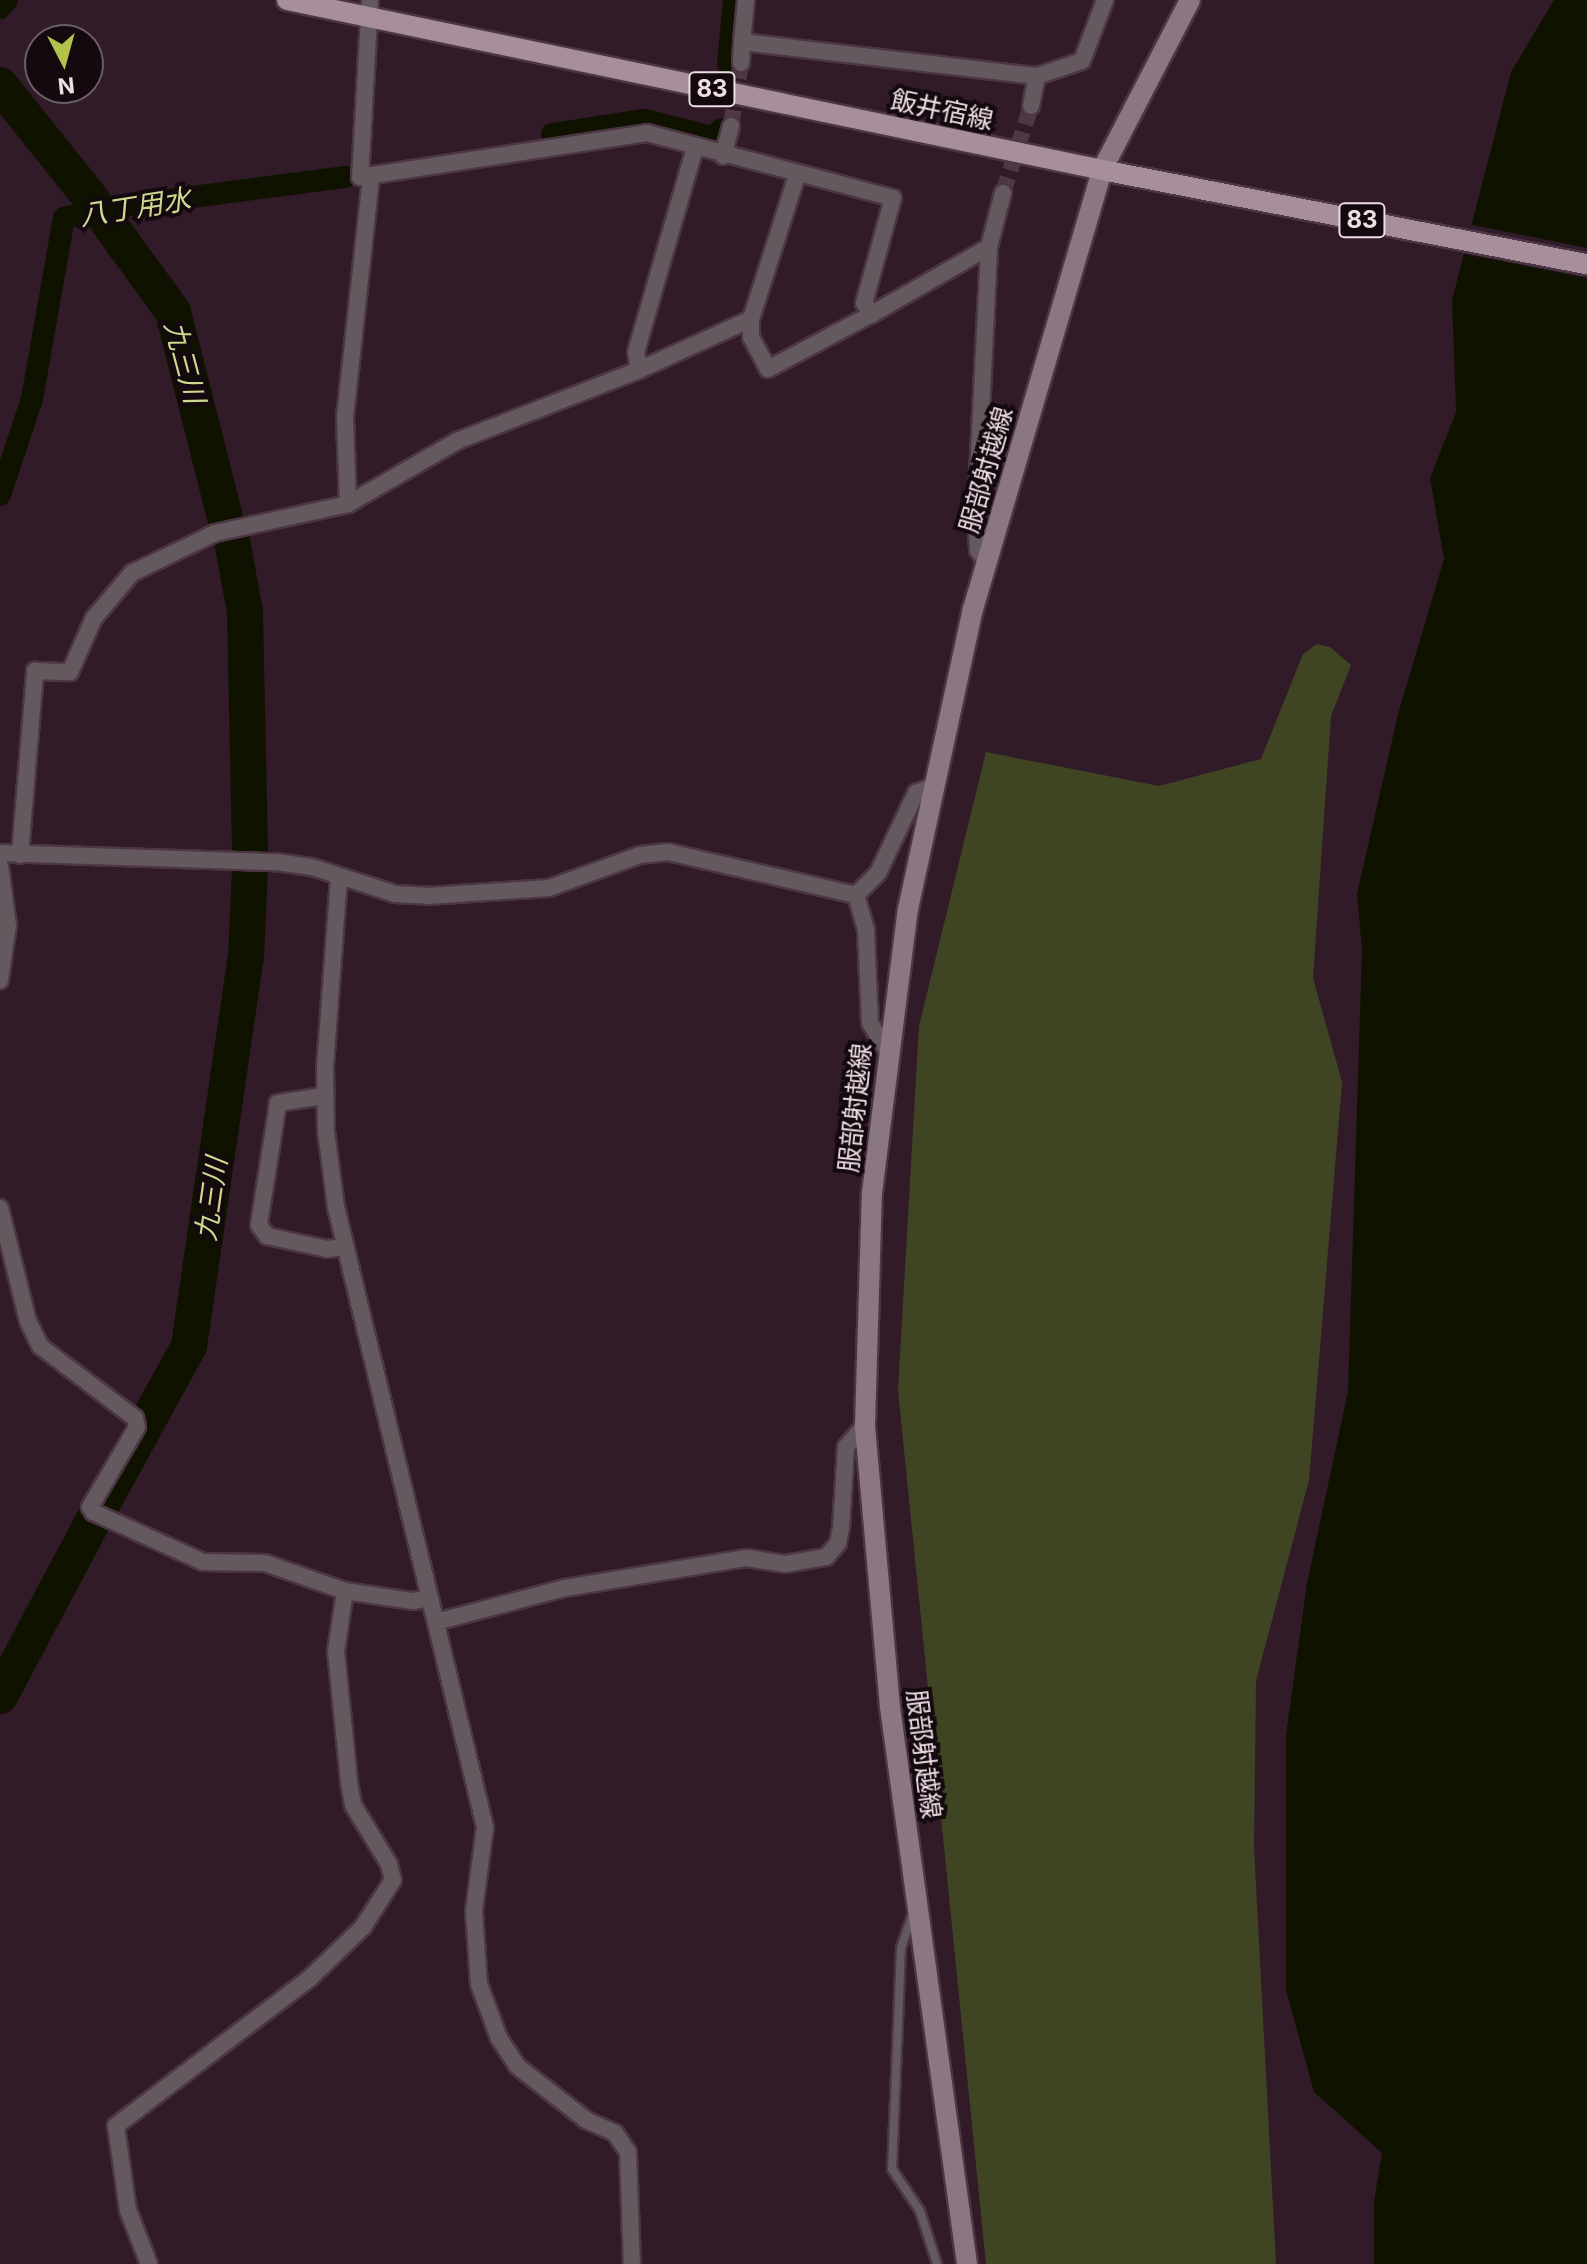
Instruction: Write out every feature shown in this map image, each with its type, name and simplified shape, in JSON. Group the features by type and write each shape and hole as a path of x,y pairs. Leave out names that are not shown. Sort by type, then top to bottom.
{"main road":[{"name":"飯井宿線","path":"287,0 370,8 1102,170 1587,264"},
{"name":"服部射越線","path":"967,2264 890,1707 865,1425 872,1193 886,1049 934,786 987,563 1102,170 1190,0"}],"street":[{"path":"741,63 746,0"},
{"path":"742,42 1037,76 1082,61 1105,0"},
{"path":"370,8 360,177 371,178 633,133 893,198 864,303 872,314"},
{"path":"1031,106 1037,76"},
{"path":"723,156 731,126"},
{"path":"639,370 636,352 695,148"},
{"path":"797,175 751,319 751,337 768,369 989,247"},
{"path":"348,504 345,417 371,178"},
{"path":"987,563 978,550 976,515 989,247 1003,193"},
{"path":"20,855 35,671 70,672 94,618 132,573 215,533 348,504 457,441 639,370 751,319"},
{"path":"856,895 878,873 916,793 934,786"},
{"path":"0,853 276,862 395,894 496,893 549,888 640,855 668,852 856,895"},
{"path":"0,866 8,925 0,980"},
{"path":"339,877 323,1096 346,1247 485,1827 474,1911 479,1984 499,2038 517,2066 586,2120 615,2133 628,2152 632,2264"},
{"path":"856,895 866,931 870,1023 886,1049"},
{"path":"323,1096 278,1103 259,1225 267,1236 327,1249 346,1247"},
{"path":"0,1208 28,1321 40,1346 135,1418 137,1427 90,1507 93,1512 203,1562 265,1563 345,1591 413,1601 430,1598"},
{"path":"436,1622 565,1588 747,1558 785,1564 826,1557 838,1543 841,1528 846,1447 865,1425"},
{"path":"149,2264 121,2184 116,2126 310,1978 363,1927 393,1880 389,1864 353,1805 349,1782 336,1651 345,1591"}],"lane":[{"path":"917,1900 901,1948 892,2169 920,2211 937,2264"}],"green space":[{"path":"1317,644 1330,647 1351,665 1331,716 1313,978 1342,1082 1309,1480 1256,1681 1254,1848 1276,2264 986,2264 898,1390 919,1026 986,752 1159,786 1261,759 1303,654"}],"shaded area":[{"path":"1554,0 1587,0 1587,2264 1374,2264 1374,2202 1382,2153 1314,2092 1286,1990 1286,1735 1307,1583 1348,1391 1362,950 1357,894 1398,714 1444,559 1430,478 1456,412 1452,300 1511,72"}],"pier":[{"path":"1468,224 1587,248 1587,278 1460,253"}],"waterway":[{"path":"0,8 7,0"},
{"name":"八丁用水","path":"728,64 734,0"},
{"name":"九三川","path":"0,85 92,200"},
{"name":"八丁用水","path":"552,134 644,120 716,138 721,129"},
{"name":"八丁用水","path":"0,495 32,399 64,218 109,208 346,177"},
{"name":"九三川","path":"107,221 173,312 226,521"},
{"name":"九三川","path":"231,535 245,612 250,854"},
{"name":"九三川","path":"100,1508 189,1346 246,957 250,868"},
{"name":"九三川","path":"0,1696 94,1519"}],"tunnel":[{"path":"731,126 741,63"},
{"path":"1003,193 1031,106"}]}
